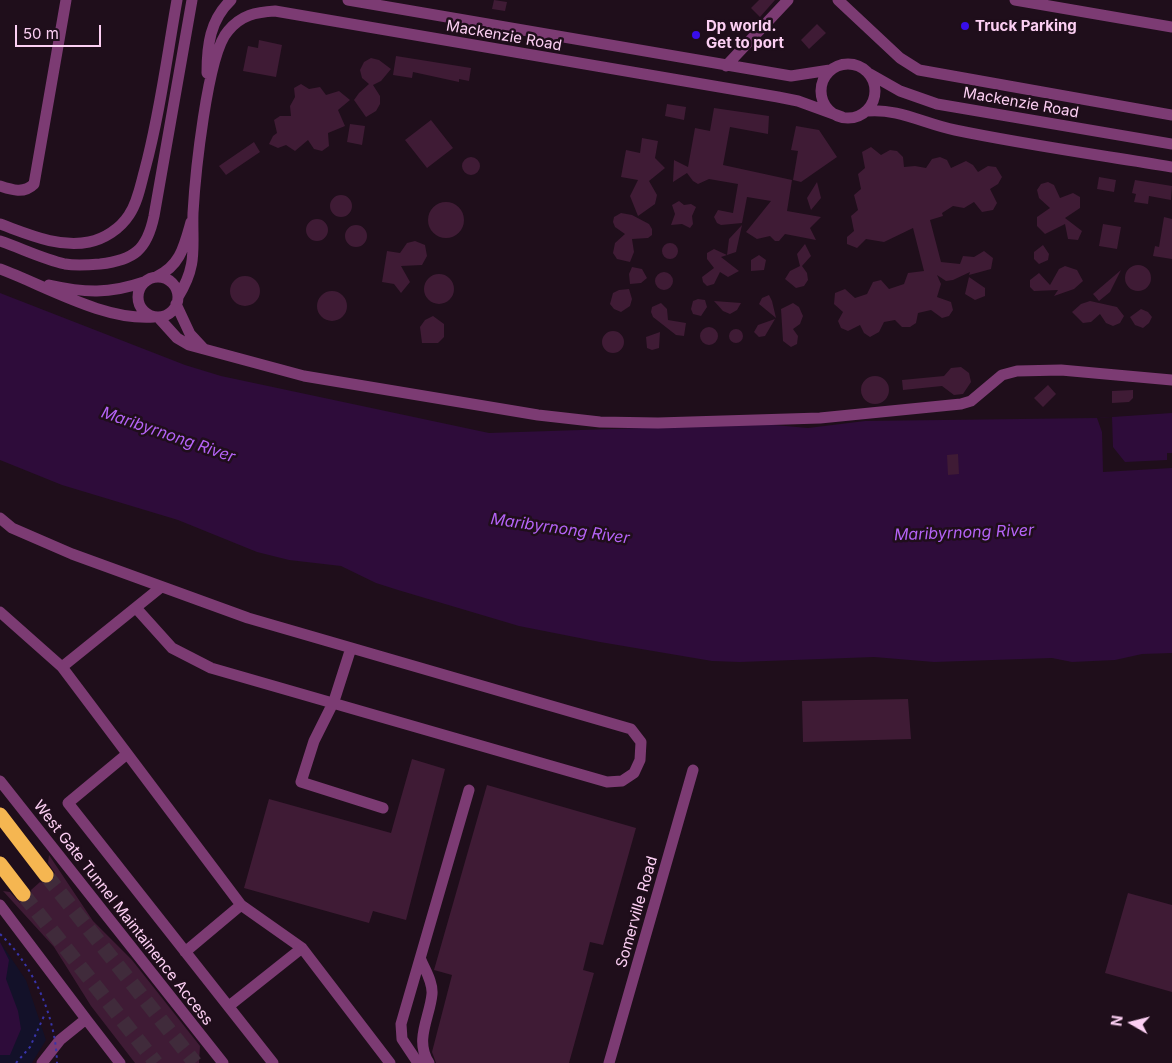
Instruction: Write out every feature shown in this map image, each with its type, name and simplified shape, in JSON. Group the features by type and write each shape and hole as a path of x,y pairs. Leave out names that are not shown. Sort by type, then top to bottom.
{"highway":[{"path":"0,815 46,874"},
{"path":"0,864 23,894"}],"street":[{"path":"0,186 21,191 29,190 34,184 66,0"},
{"path":"0,224 54,242 69,244 88,242 103,237 118,227 130,214 141,185 151,148 177,0"},
{"path":"0,241 72,265 119,261 131,257 144,244 154,216 192,0"},
{"name":"Mackenzie Road","path":"177,301 186,283 195,245 193,214 207,92 209,38 217,16 231,0"},
{"name":"Mackenzie Road","path":"348,0 791,76 830,70"},
{"path":"726,66 788,0"},
{"path":"838,0 900,58 919,70 1172,114"},
{"path":"1015,0 1172,27"},
{"name":"Mackenzie Road","path":"207,92 220,43 227,31 246,16 258,12 275,11 778,96 798,101 842,118"},
{"path":"844,64 851,64 858,65 870,74 874,81 875,97 867,111 859,116 842,118 827,108 823,101 822,84 830,70 844,64"},
{"name":"Mackenzie Road","path":"870,74 900,91 937,104 1172,144"},
{"path":"867,111 890,111 947,129 982,136 1172,167"},
{"name":"Mackenzie Road","path":"156,277 169,271 177,261 193,214"},
{"path":"0,269 33,281 79,303 132,317 156,317 169,314 177,301"},
{"path":"33,281 89,292 124,289 156,277 171,282 190,334 203,348"},
{"path":"144,282 138,294 138,300 143,311 156,317 177,338 189,344 304,376 547,417 600,422 658,423 820,418 961,404 971,401 1002,375 1016,371 1061,370 1172,380"},
{"path":"0,518 12,528 72,554 160,588 248,618 631,729 641,742 640,760 634,773 622,782 607,782 334,701 212,668 172,648 136,608"},
{"path":"62,667 160,588"},
{"path":"0,612 62,667 241,905 302,948 390,1063"},
{"path":"351,648 334,701 314,741 301,782 383,808"},
{"path":"127,754 68,803 273,1063"},
{"name":"Somerville Road","path":"610,1063 693,770"},
{"name":"West Gate Tunnel Maintainence Access","path":"0,781 223,1063"},
{"path":"418,1063 402,1039 400,1031 469,790"},
{"path":"0,905 120,1063"},
{"path":"185,952 241,905"},
{"path":"229,1006 302,948"},
{"path":"421,960 432,993 423,1027 426,1058 429,1063"},
{"path":"42,1063 60,1040 86,1019"}],"path":[{"path":"0,934 22,959 41,995 53,1030 56,1063"},
{"path":"16,1063 30,1048 44,1016"}],"shaded area":[{"path":"0,942 26,980 46,1040 32,1063 0,1063"}],"water":[{"name":"Maribyrnong River","path":"0,293 185,365 221,376 489,433 763,424 808,428 865,421 1097,418 1172,413 1172,653 1142,654 1115,660 1072,662 1052,658 934,662 874,657 740,662 712,661 519,626 376,583 341,566 289,560 257,552 178,520 62,485 0,460"},
{"path":"0,942 9,960 6,979 18,1011 21,1029 10,1055 0,1055"}],"pier":[{"path":"1112,417 1113,447 1125,462 1167,460 1167,453 1172,453 1172,468 1103,472 1102,432 1097,418"}],"building":[{"path":"494,0 507,2 505,11 492,9"},
{"path":"759,0 775,0 760,17 751,8"},
{"path":"817,24 826,33 809,49 801,40"},
{"path":"259,40 282,45 276,77 243,71 248,46 258,48"},
{"path":"396,56 471,68 469,81 459,79 459,82 413,72 412,78 393,75"},
{"path":"371,58 379,60 391,69 381,81 373,85 380,96 380,104 376,111 366,117 354,100 369,84 362,78 360,70 364,62"},
{"path":"301,84 309,89 320,87 326,95 339,91 350,100 338,110 345,126 328,133 329,146 322,151 314,149 308,140 295,151 286,145 278,148 269,144 277,133 274,120 280,116 291,116 290,106 295,97 294,88"},
{"path":"667,104 686,107 684,120 665,116"},
{"path":"714,108 769,116 768,134 730,127 723,165 792,180 787,211 821,217 810,228 816,240 785,234 779,241 775,241 770,236 757,239 746,232 771,201 747,197 742,223 721,225 717,223 714,217 718,210 733,213 738,184 709,179 698,184 687,173 673,182 674,160 688,167 695,128 710,131"},
{"path":"431,120 453,148 427,168 405,140"},
{"path":"350,124 365,126 362,145 347,142"},
{"path":"796,126 819,130 837,157 801,182 793,180 798,151 791,150"},
{"path":"642,138 658,141 655,158 665,168 649,181 657,195 655,204 638,216 630,196 638,180 621,177 626,150 640,153"},
{"path":"254,142 260,152 226,175 219,166"},
{"path":"871,147 881,155 890,150 897,151 903,157 904,167 926,168 932,159 940,157 947,160 951,168 966,161 973,165 978,172 988,166 996,167 1002,177 998,184 990,189 997,203 993,210 982,212 974,202 964,208 953,206 942,213 943,216 930,220 941,262 960,264 963,256 974,257 984,251 993,258 991,269 969,275 970,272 953,280 946,281 937,275 941,284 937,297 951,302 953,310 949,316 942,318 931,310 918,313 916,323 910,327 902,327 895,320 884,322 879,332 870,337 864,333 860,325 848,331 841,328 838,321 843,312 834,304 835,293 845,289 855,298 867,294 873,282 881,280 889,289 904,284 908,273 924,271 913,228 884,242 866,239 857,248 847,244 847,237 854,231 851,216 858,210 854,195 861,189 858,174 865,168 862,152"},
{"path":"471,157 477,160 480,166 477,172 471,175 465,172 462,166 465,160"},
{"path":"1099,177 1116,180 1114,192 1097,189"},
{"path":"1135,180 1172,186 1171,200 1149,196 1148,204 1134,202 1136,194 1132,193"},
{"path":"817,182 821,198 811,210 807,198"},
{"path":"1048,182 1054,185 1060,198 1073,193 1080,197 1080,208 1065,218 1082,231 1078,240 1068,239 1065,224 1045,234 1037,226 1037,217 1050,208 1039,198 1037,190 1041,184"},
{"path":"341,195 351,202 352,206 345,216 341,217 331,210 330,206 337,196"},
{"path":"679,201 684,205 691,204 696,207 692,216 693,224 690,228 682,224 671,225 675,214 672,205"},
{"path":"446,202 453,203 459,207 463,213 463,227 459,233 453,237 446,238 439,237 433,233 429,227 428,220 429,213 433,207 439,203"},
{"path":"621,213 632,215 649,224 652,229 652,235 648,238 632,239 634,252 630,262 617,259 613,253 615,243 625,234 615,227 613,222 614,217"},
{"path":"1164,217 1172,219 1172,259 1153,256 1155,246 1159,247"},
{"path":"317,219 327,226 328,230 321,240 317,241 307,234 306,230 313,220"},
{"path":"1103,224 1121,227 1117,249 1099,246"},
{"path":"356,225 366,232 367,236 360,246 356,247 346,240 345,236 352,226"},
{"path":"742,225 736,252 727,255 729,239"},
{"path":"415,241 425,245 427,256 422,265 401,266 410,282 401,293 394,284 382,282 387,251 400,253 407,243"},
{"path":"667,243 673,243 678,248 676,257 667,259 662,254 662,248"},
{"path":"805,244 811,256 802,266 807,273 808,280 804,286 796,288 785,279 790,271 800,266 797,254"},
{"path":"1043,245 1049,254 1048,260 1039,264 1034,259 1034,252"},
{"path":"714,249 727,255 721,257 739,271 728,277 720,272 714,284 707,286 703,282 702,277 714,268 707,259 707,253"},
{"path":"759,255 766,260 764,270 751,271 751,260"},
{"path":"1138,265 1148,268 1151,278 1148,288 1138,291 1128,288 1125,278 1128,268"},
{"path":"1065,266 1077,270 1083,281 1074,289 1054,296 1058,290 1034,291 1030,287 1030,280 1039,273 1050,285 1059,269"},
{"path":"632,267 642,269 647,278 641,283 630,284 629,274"},
{"path":"1121,270 1110,292 1099,301 1093,294"},
{"path":"664,272 670,275 673,281 670,287 664,290 658,287 655,281 658,275"},
{"path":"439,274 450,278 454,289 450,300 439,304 428,300 424,289 428,278"},
{"path":"245,276 256,280 260,291 256,302 245,306 234,302 230,291 234,280"},
{"path":"969,277 985,288 985,296 975,300 965,294"},
{"path":"629,289 632,299 630,306 621,312 614,309 610,304 613,293"},
{"path":"332,291 343,295 347,306 343,317 332,321 321,317 317,306 321,295"},
{"path":"769,295 776,318 759,304 762,298"},
{"path":"698,299 705,300 707,307 701,316 693,314 691,309 693,301"},
{"path":"714,301 741,303 737,310 730,314 723,311"},
{"path":"1090,301 1117,307 1124,316 1120,323 1113,326 1106,323 1100,314 1091,322 1083,323 1072,312 1081,304"},
{"path":"661,303 667,309 668,320 686,323 684,336 676,335 653,317 652,307"},
{"path":"793,303 799,307 803,316 800,324 793,329 798,336 797,344 791,347 783,341 781,309"},
{"path":"1141,309 1148,312 1152,317 1143,328 1135,325 1130,317"},
{"path":"433,316 444,324 444,337 438,343 422,343 420,327 425,320"},
{"path":"775,319 765,336 759,337 754,332 758,325"},
{"path":"709,327 715,330 718,336 715,342 709,345 703,342 700,336 703,330"},
{"path":"736,329 741,331 743,336 741,341 736,343 731,341 729,336 731,331"},
{"path":"613,331 621,334 624,342 621,350 613,353 605,350 602,342 605,334"},
{"path":"660,332 659,348 652,350 647,348 646,337"},
{"path":"961,367 969,373 971,382 963,394 954,395 942,386 903,390 902,380 944,376 951,368"},
{"path":"875,376 885,380 889,390 885,400 875,404 865,400 861,390 865,380"},
{"path":"1048,385 1056,394 1043,407 1034,398"},
{"path":"1133,390 1133,398 1129,402 1112,403 1112,391"},
{"path":"958,454 959,474 948,475 947,455"},
{"path":"908,699 911,739 803,742 802,701"},
{"path":"412,759 445,769 406,920 373,911 369,923 244,888 269,799 391,833"},
{"path":"487,785 636,828 603,945 590,942 583,970 594,973 569,1063 436,1063 432,1052 452,975 434,970"},
{"path":"49,855 93,921 132,960 200,1046 199,1063 135,1063 91,1006 54,947 3,891 10,892 20,903 29,901 32,897 31,890 40,882 48,884 54,879 55,873 48,863"},
{"path":"1128,893 1172,905 1172,992 1105,973"}],"tunnel":[{"path":"46,875 195,1063"},
{"path":"23,894 156,1063"}],"place":[{"name":"Truck Parking","path":"965,26"},
{"name":"Dp world. Get to port","path":"696,35"}]}
